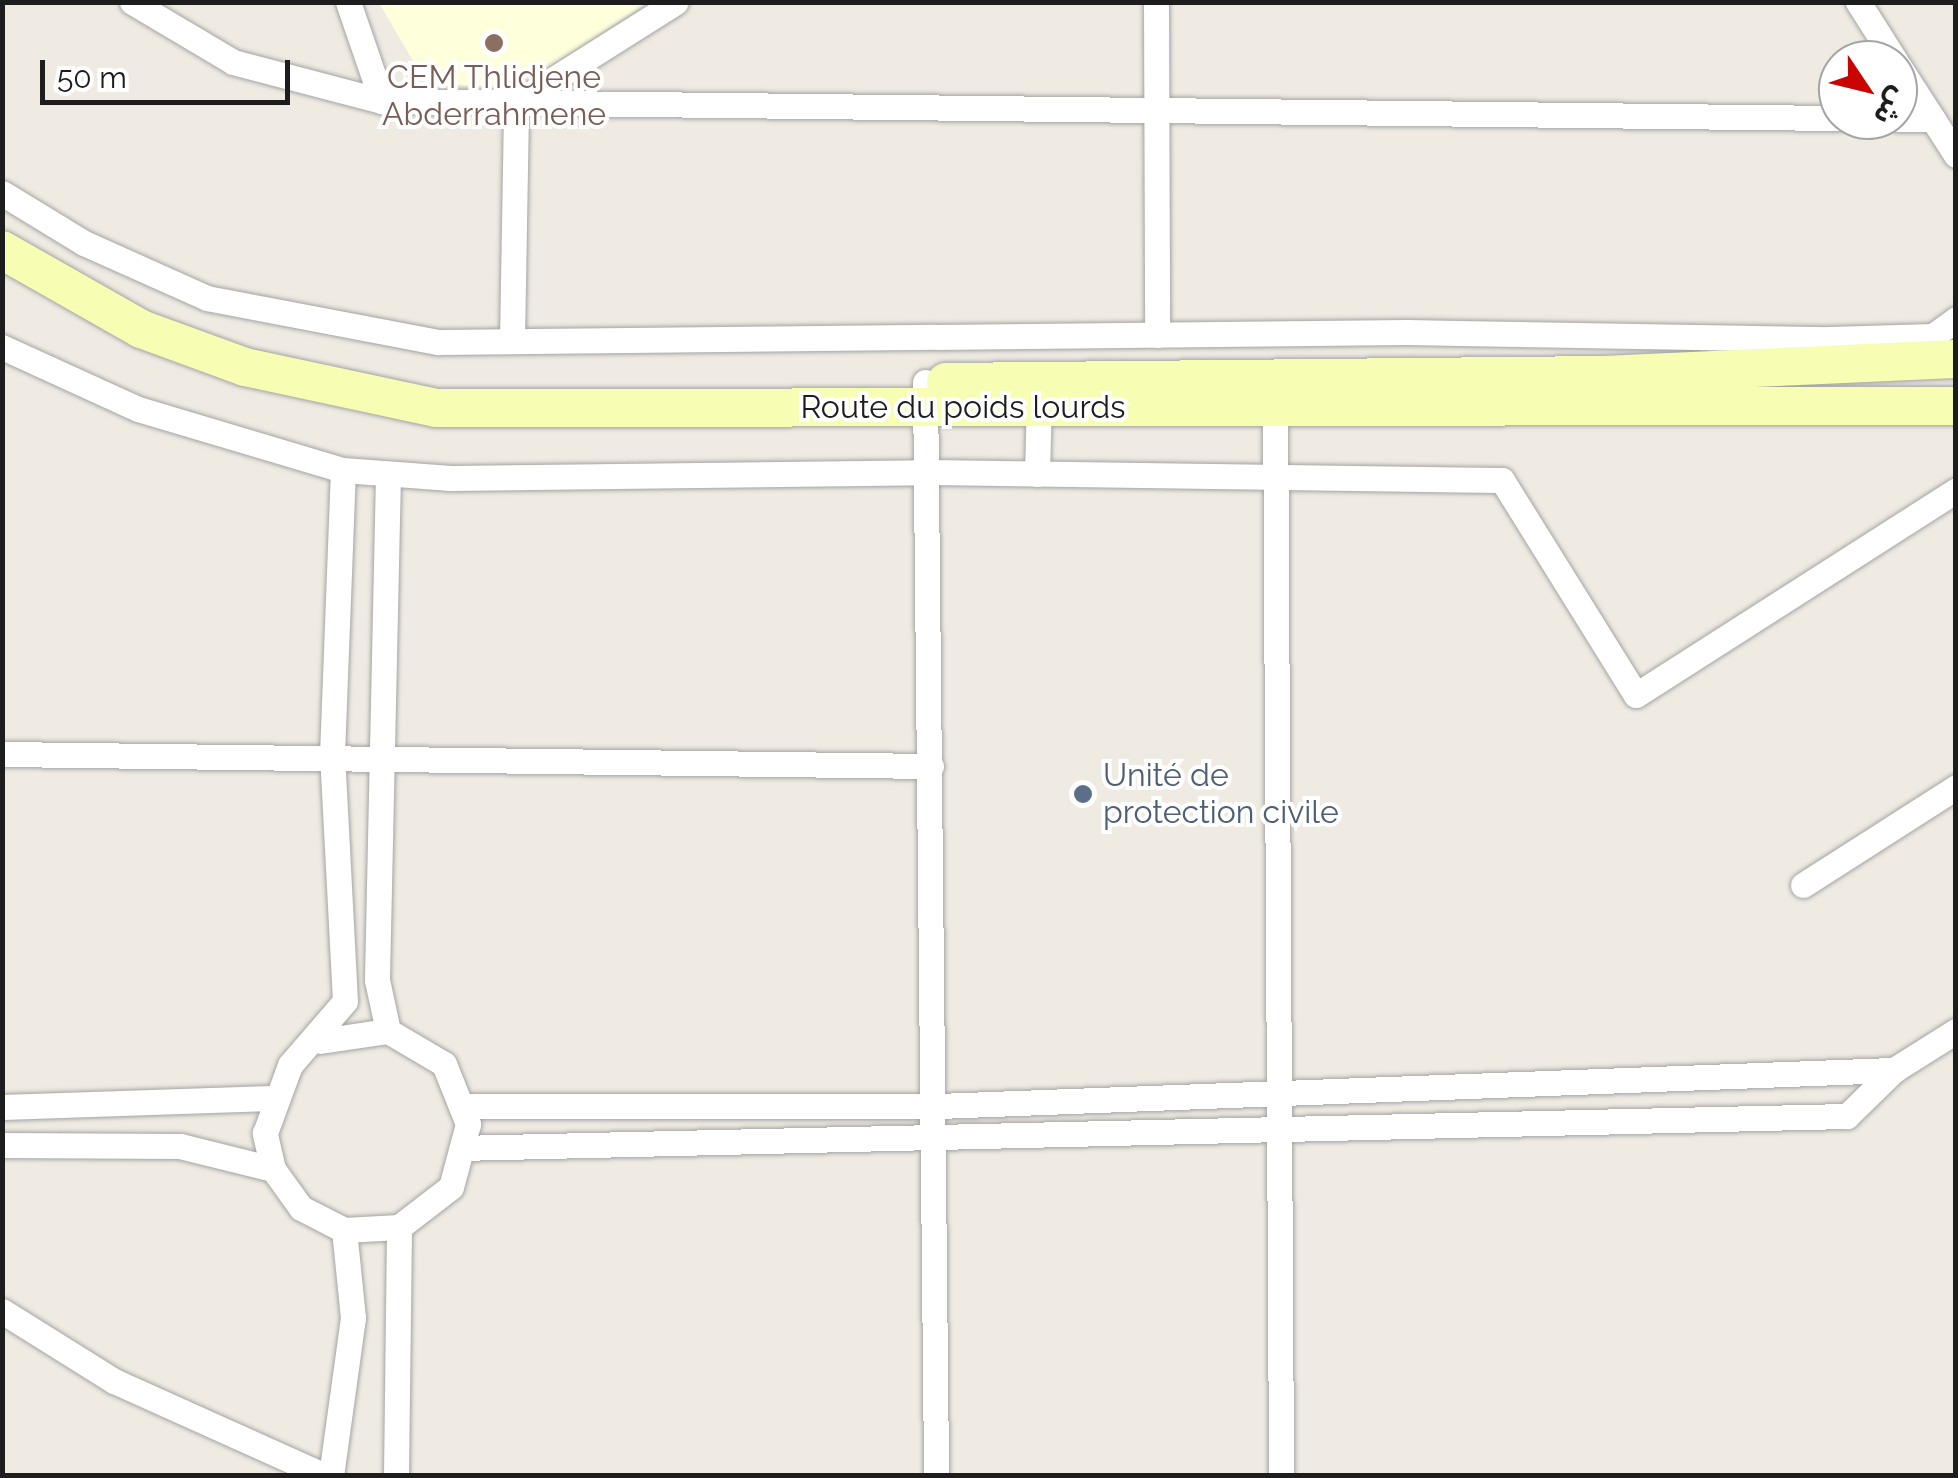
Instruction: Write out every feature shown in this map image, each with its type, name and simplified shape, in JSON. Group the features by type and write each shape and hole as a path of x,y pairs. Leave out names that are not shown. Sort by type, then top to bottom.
{"street":[{"path":"132,2 233,62 382,102 1818,118"},
{"path":"348,2 382,102"},
{"path":"516,103 676,2"},
{"path":"1156,2 1157,334"},
{"path":"1858,2 1882,40"},
{"path":"1918,96 1954,151"},
{"path":"512,340 516,103"},
{"path":"1918,119 1933,119"},
{"path":"2,193 84,244 207,298 438,342 1157,334 1944,348"},
{"path":"2,250 140,328 245,367 464,386 925,394 1275,393 1956,406"},
{"path":"1944,348 1956,319"},
{"path":"2,347 138,408 343,470 388,474 926,472 1502,480 1636,695 1956,490"},
{"path":"1275,393 1876,363 1944,348"},
{"path":"1275,393 1270,477 1281,1476"},
{"path":"925,394 938,1106 936,1476"},
{"path":"1037,474 1040,394"},
{"path":"320,1040 388,1031 444,1064 468,1124 462,1148 451,1187 400,1227 344,1230 301,1208 272,1169 271,1098 320,1040 345,1001 332,755 343,470"},
{"path":"388,474 377,980 388,1031"},
{"path":"2,754 332,755 382,763 931,766"},
{"path":"1803,885 1956,787"},
{"path":"462,1148 1847,1116 1894,1070 1956,1030"},
{"path":"461,1106 938,1106 1894,1070"},
{"path":"2,1107 271,1098"},
{"path":"2,1145 180,1146 272,1169"},
{"path":"396,1476 400,1227"},
{"path":"2,1310 114,1381 328,1476 353,1318 344,1230"}],"shaded area":[{"name":"CEM Thlidjene Abderrahmene","path":"379,3 647,3 515,89 426,83"}],"place":[{"name":"CEM Thlidjene Abderrahmene","path":"494,43"},
{"name":"Unité de protection civile","path":"1083,794"}]}
